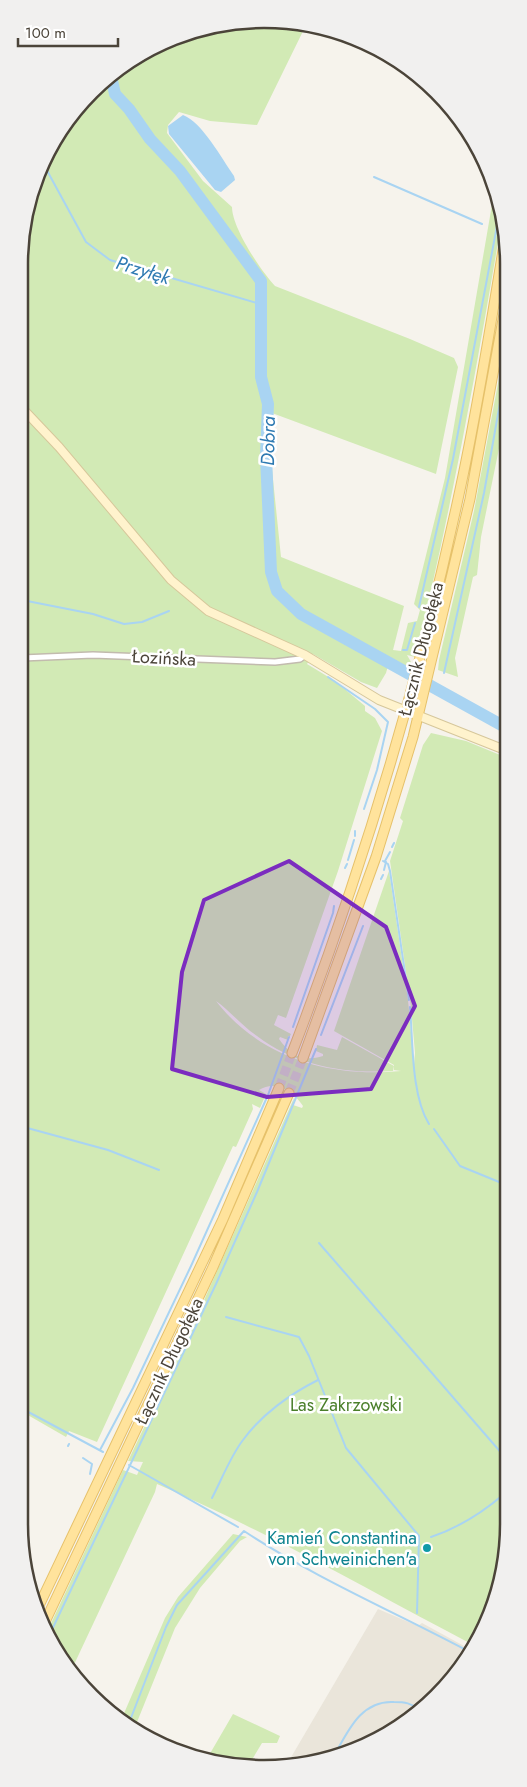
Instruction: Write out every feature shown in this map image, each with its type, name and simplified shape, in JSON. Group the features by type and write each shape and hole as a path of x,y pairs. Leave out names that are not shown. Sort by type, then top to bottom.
{"main road":[{"name":"Łącznik Długołęka","path":"292,1053 357,874 406,712 462,483 500,266"},
{"name":"Łącznik Długołęka","path":"303,1058 376,857 418,716 470,499 500,336"},
{"name":"Łącznik Długołęka","path":"41,1602 215,1235 279,1088"},
{"name":"Łącznik Długołęka","path":"47,1618 213,1267 289,1093"}],"street":[{"path":"28,414 59,447 171,580 208,611 304,655 372,697 500,748"},
{"name":"Łozińska","path":"28,658 93,655 275,662 300,659 304,655"}],"highlighted area":[{"path":"289,861 386,927 415,1006 371,1089 267,1097 172,1069 182,972 204,900"}],"shaded area":[{"path":"378,1609 418,1626 422,1623 464,1646 454,1663 441,1679 419,1701 395,1720 354,1742 310,1755 291,1757"}],"green space":[{"name":"Las Zakrzowski","path":"248,28 279,28 303,31 257,125 210,121 179,112 168,125 167,133 203,181 232,207 233,216 242,237 255,260 275,286 454,358 458,367 436,474 272,413 271,460 281,557 404,606 393,650 401,651 408,623 417,621 420,610 414,604 445,478 492,205 498,241 452,494 415,657 407,655 411,662 409,672 389,662 386,673 377,688 361,682 313,654 307,664 335,681 365,706 365,711 375,718 382,731 338,871 286,1018 278,1015 274,1025 291,1034 288,1036 288,1040 280,1037 279,1039 288,1050 303,1058 323,1056 323,1054 316,1051 317,1045 337,1050 342,1037 394,1066 334,1031 389,871 408,1000 414,1065 415,1053 411,1007 390,861 403,821 400,818 423,745 431,733 466,741 500,755 500,1524 495,1570 482,1614 468,1642 278,1541 157,1484 155,1492 74,1664 50,1625 123,1470 137,1475 143,1462 128,1461 193,1325 294,1098 293,1105 302,1108 303,1106 295,1096 284,1089 272,1086 259,1090 266,1094 260,1108 252,1104 253,1109 236,1147 233,1146 97,1442 69,1431 66,1437 28,1415 28,248 32,217 45,173 67,132 86,108 108,86 132,67 173,45 217,32","holes":["216,1001 252,1032 288,1055 322,1066 375,1072 323,1067 299,1060 275,1050 254,1037 234,1021"]},
{"path":"500,373 500,444 481,537 477,575 473,577 455,658 458,677 438,670 474,511"},
{"path":"233,1534 247,1537 240,1541 200,1588 175,1628 137,1723 124,1714 165,1618 178,1597"},
{"path":"233,1714 280,1736 277,1743 262,1743 252,1759 210,1753"}],"water":[{"path":"183,115 197,125 204,133 234,176 235,180 221,192 215,190 169,134 168,126"}],"waterway":[{"name":"Dobra","path":"112,82 115,94 129,109 150,139 180,171 261,281 261,377 268,404 266,456 271,572 277,591 301,614 500,724"},
{"name":"Przyłęk","path":"47,170 86,242 110,260 260,304"},
{"path":"374,177 482,224"},
{"path":"419,607 453,459 496,229"},
{"path":"444,673 484,493 500,403"},
{"path":"28,601 93,614 124,624 142,622 169,611"},
{"path":"403,650 407,650 415,623"},
{"path":"328,677 375,709 388,722 377,770 364,809"},
{"path":"355,831 355,836"},
{"path":"348,860 354,840"},
{"path":"392,847 394,843"},
{"path":"385,861 390,852"},
{"path":"383,861 388,864 390,871 409,1000"},
{"path":"384,870 386,862"},
{"path":"345,868 347,864"},
{"path":"381,879 383,875"},
{"path":"293,1027 334,906"},
{"path":"321,1035 363,926"},
{"path":"410,1007 416,1083 423,1112 429,1124"},
{"path":"100,1450 133,1388 191,1266 268,1095 289,1037"},
{"path":"52,1629 216,1284 257,1192 316,1049"},
{"path":"28,1128 108,1150 159,1170"},
{"path":"434,1129 460,1166 500,1182"},
{"path":"319,1243 500,1451"},
{"path":"226,1317 299,1337 309,1356 346,1448 419,1536 417,1613"},
{"path":"212,1498 234,1454 258,1422 277,1406 318,1380"},
{"path":"28,1412 103,1452"},
{"path":"83,1458 92,1464 90,1474"},
{"path":"129,1465 238,1527"},
{"path":"431,1537 469,1519 500,1497"},
{"path":"131,1719 166,1627 177,1605 244,1531 299,1564 464,1649"},
{"path":"339,1747 350,1727 364,1712 373,1706 394,1702 413,1706"}],"tunnel":[{"path":"279,1088 292,1053"},
{"path":"289,1093 303,1058"}],"place":[{"name":"Kamień Constantina von Schweinichen'a","path":"427,1548"}]}
